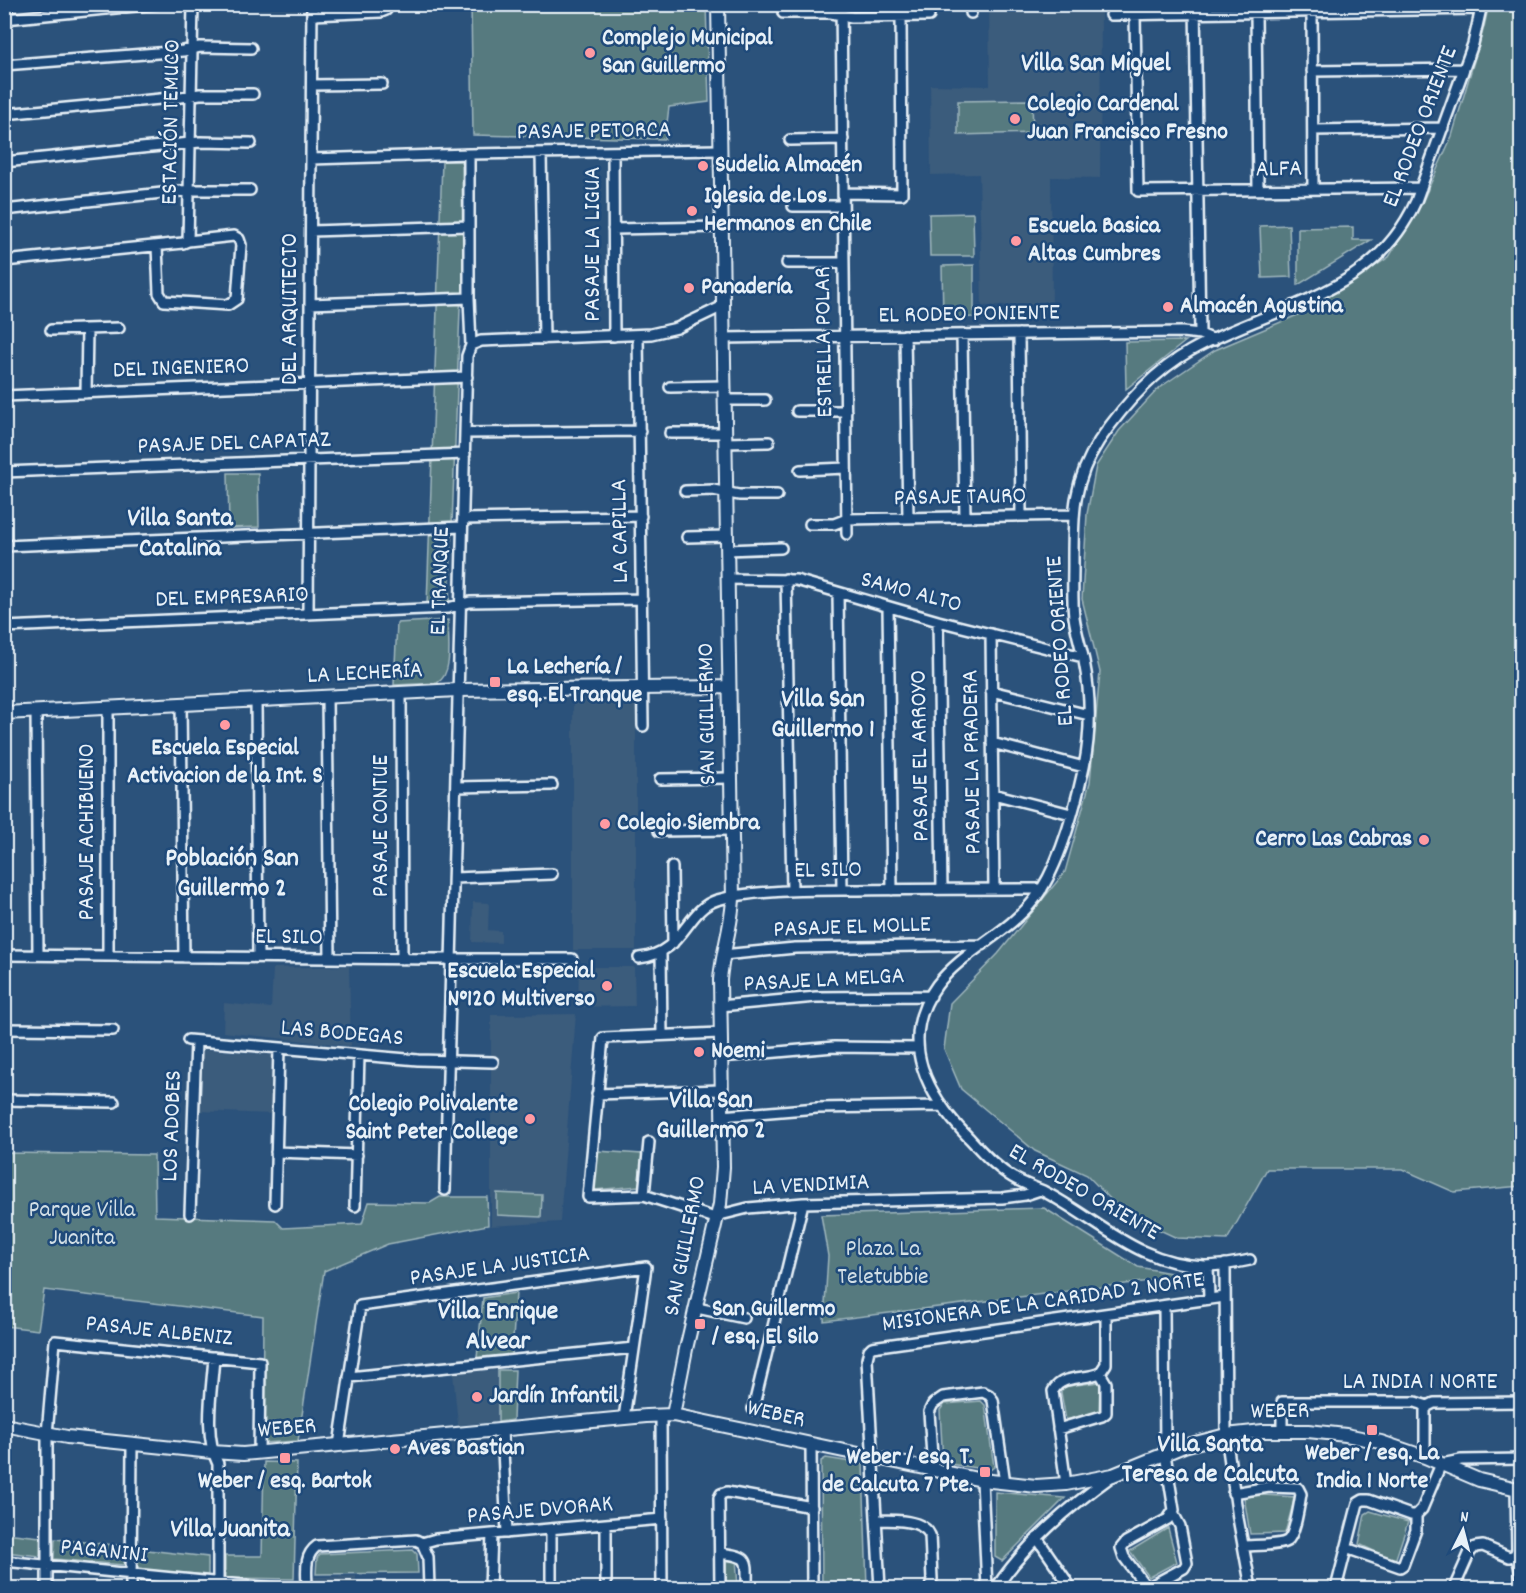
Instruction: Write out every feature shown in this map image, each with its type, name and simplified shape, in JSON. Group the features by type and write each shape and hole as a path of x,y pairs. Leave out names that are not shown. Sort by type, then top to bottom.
{"main road":[{"path":"5,4 5,20"}],"street":[{"path":"5,20 156,4"},
{"name":"ESTACIÓN TEMUCO","path":"188,241 193,4"},
{"name":"DEL ARQUITECTO","path":"308,614 312,4"},
{"path":"312,15 381,12 386,10 389,4"},
{"name":"SAN GUILLERMO","path":"667,1415 697,1308 718,1215 723,1181 720,980 733,898 718,4"},
{"name":"ESTRELLA POLAR","path":"841,4 847,534"},
{"path":"1111,15 1195,9 1256,13 1482,7"},
{"name":"EL RODEO ORIENTE","path":"1250,1260 1208,1266 1173,1262 1145,1253 1117,1239 1040,1190 1019,1181 994,1163 951,1120 940,1106 926,1079 918,1048 921,1020 930,996 944,977 1024,911 1042,889 1058,855 1071,814 1084,767 1089,716 1083,657 1074,616 1073,515 1080,477 1091,454 1112,423 1162,370 1187,353 1214,340 1320,294 1355,274 1386,249 1411,213 1421,188 1464,69 1482,7"},
{"path":"1195,9 1200,334"},
{"path":"1312,12 1313,189"},
{"path":"783,13 831,13 852,17 929,16"},
{"path":"1256,13 1258,189"},
{"name":"ALFA","path":"1135,15 1138,191 1421,188"},
{"path":"843,193 902,194 901,17"},
{"path":"4,65 200,47 251,48"},
{"path":"1312,71 1464,69"},
{"path":"312,85 382,84"},
{"path":"4,114 192,96 253,94"},
{"path":"1313,130 1443,128"},
{"path":"790,140 843,139"},
{"path":"4,162 191,144 251,143"},
{"name":"PASAJE PETORCA","path":"311,159 720,150"},
{"name":"PASAJE LA LIGUA","path":"613,152 614,336"},
{"path":"541,153 544,339"},
{"name":"EL TRANQUE","path":"445,1190 462,523 468,352 471,345 469,154"},
{"path":"4,210 190,190 250,190"},
{"path":"793,206 843,206"},
{"path":"311,231 469,226"},
{"path":"614,229 721,226"},
{"name":"ESTACIÓN TEMUCO","path":"4,261 157,246 230,236 239,239 241,245 238,296 234,302 228,304 164,301 159,293 157,246"},
{"path":"787,263 844,263"},
{"path":"310,304 469,298"},
{"path":"471,345 481,341 665,332 723,306"},
{"path":"51,330 119,328"},
{"path":"86,393 87,329"},
{"name":"EL RODEO PONIENTE","path":"723,338 1182,332 1200,334 1214,340"},
{"path":"1019,334 1021,516"},
{"name":"LA CAPILLA","path":"638,335 643,726"},
{"path":"905,335 908,518"},
{"path":"962,335 964,517"},
{"name":"DEL INGENIERO","path":"4,396 467,377"},
{"path":"669,387 724,386"},
{"path":"724,400 765,400"},
{"path":"797,411 846,411"},
{"path":"465,433 640,431"},
{"path":"670,433 769,442"},
{"name":"PASAJE DEL CAPATAZ","path":"4,472 465,454"},
{"path":"800,470 846,468"},
{"path":"685,491 713,489 739,495 777,495"},
{"name":"PASAJE TAURO","path":"810,524 834,524 847,519 1073,515"},
{"path":"4,546 641,516"},
{"path":"687,537 726,536"},
{"path":"727,550 781,548"},
{"name":"SAMO ALTO","path":"727,579 796,580 938,621 1083,657"},
{"path":"786,579 792,891"},
{"path":"838,592 842,890"},
{"name":"DEL EMPRESARIO","path":"4,627 448,608 470,602 642,599"},
{"path":"888,607 892,890"},
{"name":"PASAJE EL ARROYO","path":"938,621 942,889"},
{"name":"PASAJE LA PRADERA","path":"991,634 994,889"},
{"name":"LA LECHERÍA","path":"4,713 458,690 729,687"},
{"path":"991,691 1089,716"},
{"name":"PASAJE CONTUE","path":"401,693 402,959"},
{"path":"327,697 330,958"},
{"path":"256,700 258,957"},
{"path":"181,704 184,957"},
{"name":"PASAJE ACHIBUENO","path":"108,708 108,956"},
{"path":"36,711 38,955"},
{"path":"992,744 1084,767"},
{"path":"660,779 731,778"},
{"path":"456,787 552,786"},
{"path":"993,795 1071,814"},
{"path":"659,831 732,830"},
{"path":"672,867 673,943"},
{"path":"454,878 552,874"},
{"name":"EL SILO","path":"639,958 661,952 673,943 705,907 714,901 792,891 1042,889"},
{"name":"PASAJE EL MOLLE","path":"723,956 795,948 983,945"},
{"path":"661,952 662,1035"},
{"name":"EL SILO","path":"4,955 402,959 572,958"},
{"name":"PASAJE LA MELGA","path":"720,1006 816,997 930,996"},
{"path":"4,1029 113,1030"},
{"path":"720,1033 603,1038 597,1094 721,1090"},
{"name":"LAS BODEGAS","path":"192,1040 449,1062 492,1062"},
{"name":"LOS ADOBES","path":"190,1214 192,1040"},
{"path":"721,1057 834,1047 918,1048"},
{"path":"275,1204 279,1048"},
{"path":"355,1206 359,1055"},
{"name":"LA VENDIMIA","path":"597,1094 588,1197 644,1195 708,1217 748,1208 803,1203 1002,1198 1025,1195 1040,1190"},
{"path":"4,1100 114,1102"},
{"path":"722,1116 848,1106 940,1106"},
{"path":"644,1195 649,1142"},
{"path":"276,1152 357,1155"},
{"path":"753,1409 803,1203"},
{"path":"1225,1264 1226,1436 1233,1493 1251,1588"},
{"path":"1208,1266 1209,1299"},
{"name":"PASAJE LA JUSTICIA","path":"349,1377 360,1306 646,1267 634,1348"},
{"name":"MISIONERA DE LA CARIDAD 2 NORTE","path":"873,1457 867,1359 869,1350 877,1346 1224,1297"},
{"path":"1164,1305 1165,1454 1173,1513 1180,1526 1187,1563 1184,1568 1147,1588 1122,1554 1121,1548 1126,1542 1168,1519 1173,1513"},
{"path":"697,1308 744,1318"},
{"path":"1066,1484 1053,1395 1055,1388 1063,1381 1100,1372 1106,1364 1106,1314"},
{"name":"PASAJE ALBENIZ","path":"47,1434 55,1341 260,1362 259,1453"},
{"path":"339,1445 349,1377 634,1348 624,1418"},
{"path":"214,1357 210,1438 212,1452 218,1464 218,1586"},
{"path":"1058,1429 1106,1413 1108,1405 1106,1383 1100,1372"},
{"path":"933,1470 929,1412 933,1404 943,1397 983,1392 990,1395 993,1400 1005,1483"},
{"name":"LA INDIA 1 NORTE","path":"1282,1430 1282,1402 1415,1402 1428,1406 1434,1403 1521,1402"},
{"path":"1425,1457 1425,1410 1428,1406"},
{"path":"662,1588 662,1519 667,1415"},
{"name":"WEBER","path":"4,1425 47,1434 132,1444 212,1452 259,1453 667,1415 982,1480 1036,1486 1066,1484 1113,1475 1184,1446 1226,1436 1282,1430 1352,1436 1381,1442 1425,1457 1479,1480 1519,1490"},
{"path":"502,1429 507,1533"},
{"path":"47,1434 47,1588"},
{"path":"131,1588 132,1444"},
{"path":"811,1444 812,1588"},
{"path":"873,1457 880,1588"},
{"path":"1346,1548 1395,1567 1402,1566 1416,1530 1416,1515 1422,1509 1441,1464 1461,1460 1521,1459"},
{"path":"996,1588 1020,1555 1037,1538 1113,1475"},
{"path":"982,1480 987,1588"},
{"path":"1233,1493 1286,1487 1295,1487 1301,1492 1292,1533 1288,1540 1280,1543 1243,1546"},
{"path":"1519,1490 1515,1555 1521,1581"},
{"path":"720,1588 719,1498 722,1494 727,1492 812,1507"},
{"path":"1336,1588 1356,1506 1360,1501 1369,1500 1416,1515"},
{"name":"PASAJE DVORAK","path":"422,1543 436,1539 662,1519"},
{"path":"876,1520 894,1520 920,1525 929,1532 932,1579 930,1588"},
{"path":"606,1524 606,1588"},
{"path":"551,1529 551,1588"},
{"path":"490,1588 492,1534"},
{"path":"1037,1538 1070,1588"},
{"path":"307,1588 308,1558 311,1551 321,1545 416,1540 422,1543 428,1557 429,1588"},
{"path":"1454,1588 1470,1552 1475,1547 1483,1546 1509,1557 1515,1555"},
{"path":"720,1553 744,1558 747,1564 747,1588"},
{"name":"PAGANINI","path":"4,1561 131,1574 218,1586 272,1588"}],"shaded area":[{"name":"Colegio Cardenal Juan Francisco Fresno","path":"989,5 1188,5 1188,10 1101,11 1100,178 1051,177 1052,305 982,306 979,174 931,175 930,85 990,86"},
{"name":"Colegio Siembra","path":"573,697 636,698 636,950 573,950"},
{"path":"473,902 489,903 488,930 501,931 501,943 472,942"},
{"path":"349,966 351,1046 223,1032 224,1003 271,1008 273,968"},
{"name":"Escuela Especial N°120 Multiverso","path":"579,967 634,967 635,1006 578,1007"},
{"name":"Colegio Polivalente Saint Peter College","path":"576,1014 560,1222 491,1226 491,1015"},
{"path":"202,1049 272,1055 271,1114 199,1111"},
{"name":"Jardín Infantil","path":"498,1370 498,1422 458,1425 453,1373"},
{"path":"356,1576 356,1588 313,1588 313,1577"}],"green space":[{"path":"1489,4 1522,5 1521,1186 1454,1192 1402,1169 1267,1169 1227,1240 1177,1238 1125,1214 1087,1175 1035,1151 961,1089 944,1049 950,1003 998,954 1065,872 1090,782 1100,672 1082,599 1087,514 1096,466 1119,431 1159,388 1215,350 1307,311 1389,257 1421,205 1452,136"},
{"name":"Complejo Municipal San Guillermo","path":"471,5 706,5 709,102 669,107 665,139 473,135"},
{"path":"1032,100 1033,133 958,135 958,101"},
{"path":"442,161 462,161 463,290 460,309 449,605 427,605"},
{"path":"973,213 974,256 930,256 929,214"},
{"path":"1289,225 1291,277 1262,278 1260,226"},
{"path":"1353,227 1353,240 1371,240 1298,285 1298,228"},
{"path":"974,265 974,317 943,318 942,266"},
{"path":"1186,341 1126,389 1125,342"},
{"path":"228,473 258,473 259,527 229,528"},
{"path":"448,620 449,655 446,672 442,678 437,683 394,685 397,623"},
{"path":"597,1151 642,1154 639,1186 594,1190"},
{"name":"Parque Villa Juanita","path":"5,1153 154,1155 155,1216 275,1220 283,1228 362,1224 369,1202 430,1203 440,1197 487,1197 488,1225 388,1244 324,1271 298,1441 262,1443 263,1316 44,1290 38,1330 5,1326"},
{"path":"497,1193 542,1195 541,1217 497,1215"},
{"name":"Plaza La Teletubbie","path":"1044,1208 1138,1267 1171,1273 1175,1278 824,1321 828,1256 821,1215"},
{"name":"Villa Enrique Alvear","path":"516,1293 512,1355 477,1358 483,1298"},
{"path":"498,1370 515,1370 513,1420 498,1422"},
{"path":"1100,1382 1099,1411 1066,1420 1060,1387"},
{"path":"981,1401 985,1405 994,1467 990,1470 943,1463 940,1410 945,1404"},
{"path":"826,1458 863,1464 867,1588 822,1588 821,1461"},
{"path":"264,1462 297,1463 294,1579 225,1578 225,1556 262,1556"},
{"path":"995,1492 1065,1498 1002,1561 995,1557"},
{"path":"1264,1495 1295,1497 1285,1533 1250,1534 1244,1497"},
{"path":"1370,1511 1408,1522 1395,1561 1359,1544 1365,1514"},
{"path":"1168,1528 1177,1562 1149,1577 1130,1551"},
{"path":"5,1533 40,1537 40,1556 5,1552"},
{"path":"55,1539 124,1546 124,1565 54,1559"},
{"path":"139,1549 208,1557 208,1575 138,1569"},
{"path":"413,1550 417,1554 418,1573 316,1574 317,1558 320,1554"},
{"path":"736,1558 738,1588 726,1588 726,1561"}],"place":[{"name":"Complejo Municipal San Guillermo","path":"590,53"},
{"name":"Colegio Cardenal Juan Francisco Fresno","path":"1015,119"},
{"name":"Sudelia Almacén","path":"703,166"},
{"name":"Iglesia de Los Hermanos en Chile","path":"692,211"},
{"name":"Escuela Basica Altas Cumbres","path":"1016,241"},
{"name":"Panadería","path":"689,288"},
{"name":"Almacén Agustina","path":"1168,307"},
{"name":"La Lechería / esq. El Tranque","path":"495,682"},
{"name":"Escuela Especial Activacion de la Int. S","path":"225,725"},
{"name":"Colegio Siembra","path":"605,824"},
{"name":"Cerro Las Cabras","path":"1424,840"},
{"name":"Escuela Especial N°120 Multiverso","path":"607,986"},
{"name":"Noemi","path":"699,1052"},
{"name":"Colegio Polivalente Saint Peter College","path":"530,1119"},
{"name":"San Guillermo / esq. El Silo","path":"700,1324"},
{"name":"Jardín Infantil","path":"477,1397"},
{"name":"Weber / esq. La India 1 Norte","path":"1372,1430"},
{"name":"Aves Bastian","path":"395,1449"},
{"name":"Weber / esq. Bartok","path":"285,1458"},
{"name":"Weber / esq. T. de Calcuta 7 Pte.","path":"985,1472"}],"district":[{"name":"Villa San Miguel","path":"1096,64"},
{"name":"Villa Santa Catalina","path":"180,534"},
{"name":"Villa San Guillermo 1","path":"823,715"},
{"name":"Población San Guillermo 2","path":"232,874"},
{"name":"Villa San Guillermo 2","path":"711,1116"},
{"name":"Villa Enrique Alvear","path":"498,1327"},
{"name":"Villa Santa Teresa de Calcuta","path":"1210,1460"},
{"name":"Villa Juanita","path":"230,1530"}]}
